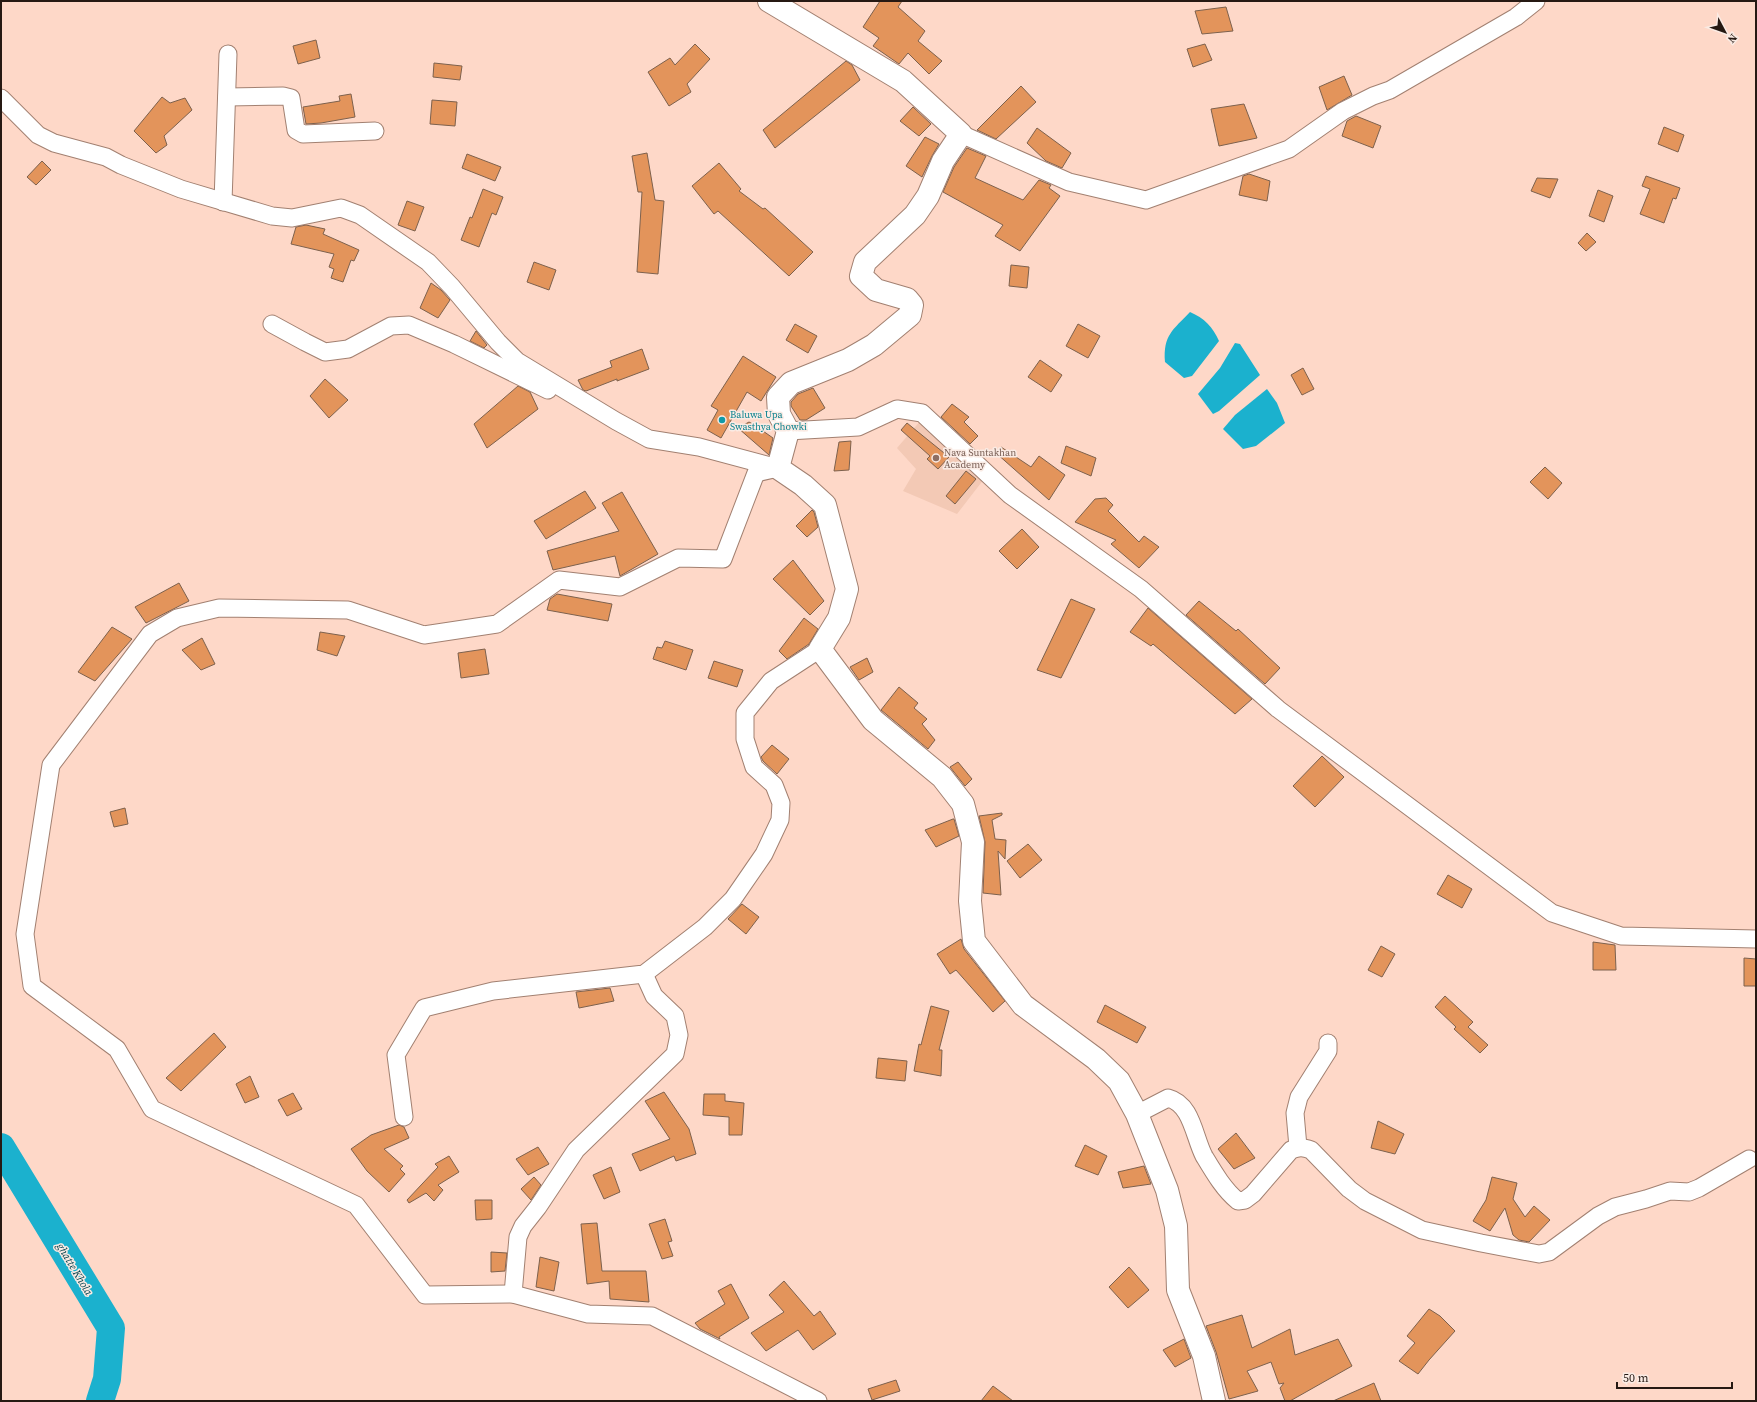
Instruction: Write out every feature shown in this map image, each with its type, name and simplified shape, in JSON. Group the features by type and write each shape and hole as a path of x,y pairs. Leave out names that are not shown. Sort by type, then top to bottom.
{"street":[{"path":"769,1 903,81 961,134 1069,182 1146,200 1289,149 1343,111 1373,96 1390,90 1516,17 1536,1"},
{"path":"223,202 228,54"},
{"path":"227,97 283,96 291,98 296,130 303,134 375,131"},
{"path":"1,98 38,135 54,143 106,157 121,165 181,189 272,216 308,216 326,210 341,208 360,215 428,262 457,292 498,342 518,361 616,421 649,439 699,447 778,468 803,485 825,505 847,589 839,618 820,649 771,681 745,713 745,739 754,766 774,785 781,803 780,820 764,854 733,899 711,922 644,974 493,991 424,1008 396,1055 404,1117"},
{"path":"778,468 788,431 779,414 778,397 791,383 848,360 874,346 910,315 912,305 907,299 876,290 861,276 865,262 915,215 928,196 944,161 961,134"},
{"path":"272,324 325,352 348,350 390,326 409,325 454,344 560,396 588,403"},
{"path":"788,431 858,427 898,409 922,413 1010,495 1141,589 1278,709 1552,913 1621,936 1756,939"},
{"path":"778,468 756,473 723,559 678,558 620,587 558,580 497,624 424,635 348,610 219,608 177,618 150,634 51,765 25,934 32,986 117,1049 152,1110 356,1205 425,1295 512,1294 588,1314 652,1316 818,1401"},
{"path":"820,649 873,720 942,777 963,804 973,842 970,901 974,941 1023,1005 1096,1059 1119,1081 1137,1114 1167,1190 1176,1226 1178,1290 1204,1356 1214,1401"},
{"path":"512,1294 518,1237 523,1226 538,1207 576,1150 675,1054 680,1035 675,1016 654,996 644,974"},
{"path":"1298,1147 1296,1105 1299,1097 1328,1051 1328,1043"},
{"path":"1137,1114 1168,1098 1176,1100 1181,1104 1204,1155 1231,1195 1238,1201 1244,1200 1253,1194 1291,1150 1298,1147 1311,1150 1349,1189 1365,1201 1422,1230 1539,1254 1549,1252 1598,1216 1614,1207 1646,1200 1670,1191 1689,1192 1699,1188 1749,1159"}],"shaded area":[{"name":"Nava Suntakhan Academy","path":"922,419 984,479 957,514 903,491 916,469 897,448"}],"water":[{"path":"1190,312 1200,317 1208,324 1214,331 1219,341 1192,376 1184,378 1165,362 1165,353 1170,334"},
{"path":"1235,343 1240,344 1260,375 1219,411 1213,414 1198,394 1220,368"},
{"path":"1267,389 1277,403 1285,423 1256,446 1243,449 1223,429 1235,415"}],"building":[{"path":"880,1 902,1 898,7 925,31 918,41 942,61 929,74 908,53 899,64 873,46 879,38 863,27"},
{"path":"1226,7 1233,31 1202,34 1195,11"},
{"path":"316,40 320,58 298,64 293,46"},
{"path":"695,44 710,59 687,84 691,92 669,106 648,72 670,58 675,65"},
{"path":"1205,44 1212,60 1193,67 1187,49"},
{"path":"846,61 852,65 860,80 775,148 763,130"},
{"path":"434,63 462,66 460,80 433,77"},
{"path":"1344,76 1352,95 1327,110 1319,87"},
{"path":"1021,86 1036,102 996,139 977,130"},
{"path":"351,94 355,117 306,124 303,107 340,101 339,96"},
{"path":"162,97 170,103 185,98 192,110 164,136 167,145 156,153 134,131"},
{"path":"432,100 457,102 455,126 430,124"},
{"path":"1244,104 1257,138 1219,146 1211,109"},
{"path":"913,107 931,124 919,136 900,121"},
{"path":"1356,116 1381,126 1373,148 1342,136 1347,121"},
{"path":"1664,127 1684,135 1678,152 1658,144"},
{"path":"1037,128 1071,153 1062,168 1046,161 1027,143"},
{"path":"925,137 939,144 922,177 906,166"},
{"path":"967,148 986,156 975,178 1023,200 1039,180 1051,185 1049,188 1060,196 1020,251 995,236 1003,225 943,192 954,167"},
{"path":"647,153 655,200 664,201 658,274 637,272 642,192 638,192 632,156"},
{"path":"467,154 501,167 495,181 462,168"},
{"path":"42,161 51,170 36,185 27,177"},
{"path":"719,163 741,189 739,191 763,209 765,208 813,252 789,276 718,211 714,214 692,186"},
{"path":"1249,174 1270,181 1267,201 1239,195 1243,176"},
{"path":"1646,176 1680,188 1676,199 1673,198 1664,223 1640,214 1650,189 1642,186"},
{"path":"1537,178 1558,179 1550,198 1531,191"},
{"path":"483,189 503,197 496,215 492,213 479,247 461,240 470,217 472,218"},
{"path":"1598,190 1613,196 1604,222 1589,216"},
{"path":"407,201 424,207 415,231 398,225"},
{"path":"306,225 325,229 323,234 359,250 354,261 351,260 343,282 331,278 334,269 329,267 334,254 291,244 296,227"},
{"path":"1587,233 1596,242 1586,251 1578,243"},
{"path":"534,262 556,270 549,290 527,282"},
{"path":"1011,265 1029,267 1027,288 1009,286"},
{"path":"431,283 441,290 450,300 438,318 420,308"},
{"path":"795,324 817,336 808,353 786,340"},
{"path":"1078,324 1100,336 1088,358 1066,346"},
{"path":"476,331 487,345 484,348 470,341"},
{"path":"642,349 649,369 586,391 583,390 578,380 612,367 610,361"},
{"path":"743,356 776,377 761,401 747,392 721,438 707,430 718,410 711,406"},
{"path":"1040,360 1062,375 1051,392 1028,377"},
{"path":"1303,368 1314,389 1302,395 1291,375"},
{"path":"325,379 348,400 329,418 310,396"},
{"path":"518,386 530,392 538,409 487,448 474,424"},
{"path":"813,388 825,408 806,420 800,420 791,406 791,402 798,394"},
{"path":"952,404 969,417 964,422 978,436 970,444 941,417"},
{"path":"749,422 764,430 763,431 773,438 769,455 738,428"},
{"path":"907,423 949,457 938,469 927,459 930,456 901,430"},
{"path":"851,441 849,470 834,471 839,442"},
{"path":"1066,446 1096,458 1091,476 1061,463"},
{"path":"1001,447 1031,467 1039,456 1065,475 1049,500 996,453"},
{"path":"1545,467 1562,483 1548,499 1530,482"},
{"path":"966,471 976,479 955,504 946,496"},
{"path":"585,491 596,508 546,539 534,521"},
{"path":"622,492 658,554 620,576 615,556 553,570 547,551 619,531 602,503"},
{"path":"1106,498 1113,505 1108,511 1139,542 1144,536 1159,547 1139,568 1111,544 1116,540 1075,522 1095,499"},
{"path":"812,510 814,512 818,527 807,537 796,526"},
{"path":"1022,529 1039,547 1017,569 999,551"},
{"path":"793,560 824,601 810,615 773,579"},
{"path":"179,583 189,601 146,623 135,607"},
{"path":"557,594 612,604 608,621 547,610 550,599"},
{"path":"1071,599 1095,609 1061,678 1037,670"},
{"path":"1199,601 1236,631 1238,629 1280,668 1265,684 1186,615"},
{"path":"1148,608 1252,699 1235,714 1153,644 1151,646 1130,632"},
{"path":"804,618 818,629 809,644 787,659 779,651"},
{"path":"112,627 132,639 95,681 78,672"},
{"path":"320,632 345,636 337,656 317,650"},
{"path":"202,638 215,664 201,670 182,650"},
{"path":"665,641 693,650 686,670 653,659 657,647 662,648"},
{"path":"485,649 489,674 461,678 458,653"},
{"path":"867,658 873,672 859,680 850,667"},
{"path":"714,661 743,670 737,687 708,678"},
{"path":"899,687 918,703 914,708 927,719 922,724 935,740 928,749 881,710"},
{"path":"772,745 789,759 777,774 763,761 761,757"},
{"path":"1322,756 1344,777 1315,807 1293,786"},
{"path":"958,762 972,779 965,786 950,767"},
{"path":"125,808 128,824 114,827 110,812"},
{"path":"1002,813 1002,815 992,820 995,839 1006,840 1005,859 998,851 1001,895 983,893 985,842 979,816"},
{"path":"953,819 959,836 936,847 925,830"},
{"path":"1028,844 1042,860 1020,878 1007,861"},
{"path":"1448,875 1472,889 1462,908 1437,894"},
{"path":"742,904 759,917 746,934 728,919"},
{"path":"961,939 964,949 1005,1001 993,1012 956,970 950,974 937,954"},
{"path":"1593,942 1615,945 1616,970 1593,970"},
{"path":"1381,946 1395,954 1382,977 1368,970"},
{"path":"1744,958 1756,959 1756,986 1744,986"},
{"path":"610,988 614,1001 579,1008 576,992"},
{"path":"1445,996 1473,1022 1468,1027 1488,1045 1480,1053 1454,1029 1456,1027 1435,1007"},
{"path":"1105,1005 1146,1027 1137,1043 1097,1022"},
{"path":"931,1006 949,1011 939,1050 942,1050 941,1076 914,1071 919,1044 921,1045"},
{"path":"214,1033 226,1047 181,1091 166,1078"},
{"path":"878,1058 907,1061 905,1081 876,1078"},
{"path":"250,1076 259,1097 245,1103 236,1084"},
{"path":"664,1092 689,1129 696,1154 676,1161 674,1156 640,1171 632,1154 670,1139 645,1101"},
{"path":"293,1093 302,1109 287,1116 278,1100"},
{"path":"704,1094 725,1094 725,1101 744,1103 742,1135 729,1135 729,1117 703,1115"},
{"path":"1378,1121 1404,1134 1395,1154 1371,1148"},
{"path":"399,1125 404,1127 409,1138 384,1149 403,1166 400,1169 405,1174 389,1192 367,1171 351,1149 371,1135"},
{"path":"1236,1133 1255,1158 1234,1169 1218,1149"},
{"path":"1085,1145 1107,1156 1098,1175 1075,1166"},
{"path":"538,1147 549,1164 528,1175 516,1159"},
{"path":"449,1156 459,1172 438,1185 443,1190 434,1201 426,1193 409,1203 407,1200 438,1167 435,1164"},
{"path":"1144,1166 1151,1184 1123,1188 1118,1172"},
{"path":"611,1167 620,1192 604,1199 593,1175"},
{"path":"534,1177 541,1185 531,1200 521,1189"},
{"path":"1492,1177 1517,1183 1513,1199 1525,1217 1534,1206 1550,1220 1529,1242 1519,1240 1513,1235 1505,1208 1490,1231 1473,1221 1486,1200"},
{"path":"475,1200 492,1200 492,1219 476,1220"},
{"path":"665,1219 672,1241 668,1242 673,1256 662,1259 649,1224"},
{"path":"597,1223 602,1271 646,1271 649,1302 610,1299 609,1281 587,1284 581,1224"},
{"path":"491,1252 507,1253 505,1271 491,1272"},
{"path":"540,1257 559,1262 554,1291 536,1287"},
{"path":"1129,1267 1149,1290 1128,1308 1109,1287"},
{"path":"784,1281 814,1316 820,1311 836,1334 813,1350 798,1330 766,1351 751,1333 784,1312 769,1295"},
{"path":"731,1284 749,1318 719,1337 720,1339 700,1329 695,1323 725,1304 718,1291"},
{"path":"1429,1309 1440,1316 1455,1331 1418,1374 1399,1361 1415,1343 1407,1336"},
{"path":"1242,1315 1252,1348 1290,1329 1295,1355 1338,1339 1352,1366 1290,1401 1285,1401 1280,1388 1284,1383 1279,1384 1271,1362 1247,1371 1258,1391 1229,1399 1216,1352 1206,1326"},
{"path":"1184,1339 1191,1358 1175,1367 1163,1350"},
{"path":"896,1380 900,1391 872,1400 868,1389"},
{"path":"1374,1383 1381,1401 1333,1401"},
{"path":"993,1386 1013,1401 981,1401"}],"waterway":[{"name":"ghatte Khola","path":"1,1147 111,1328 107,1379 100,1401"}],"place":[{"name":"Baluwa Upa Swasthya Chowki","path":"722,420"},
{"name":"Nava Suntakhan Academy","path":"936,458"}]}
